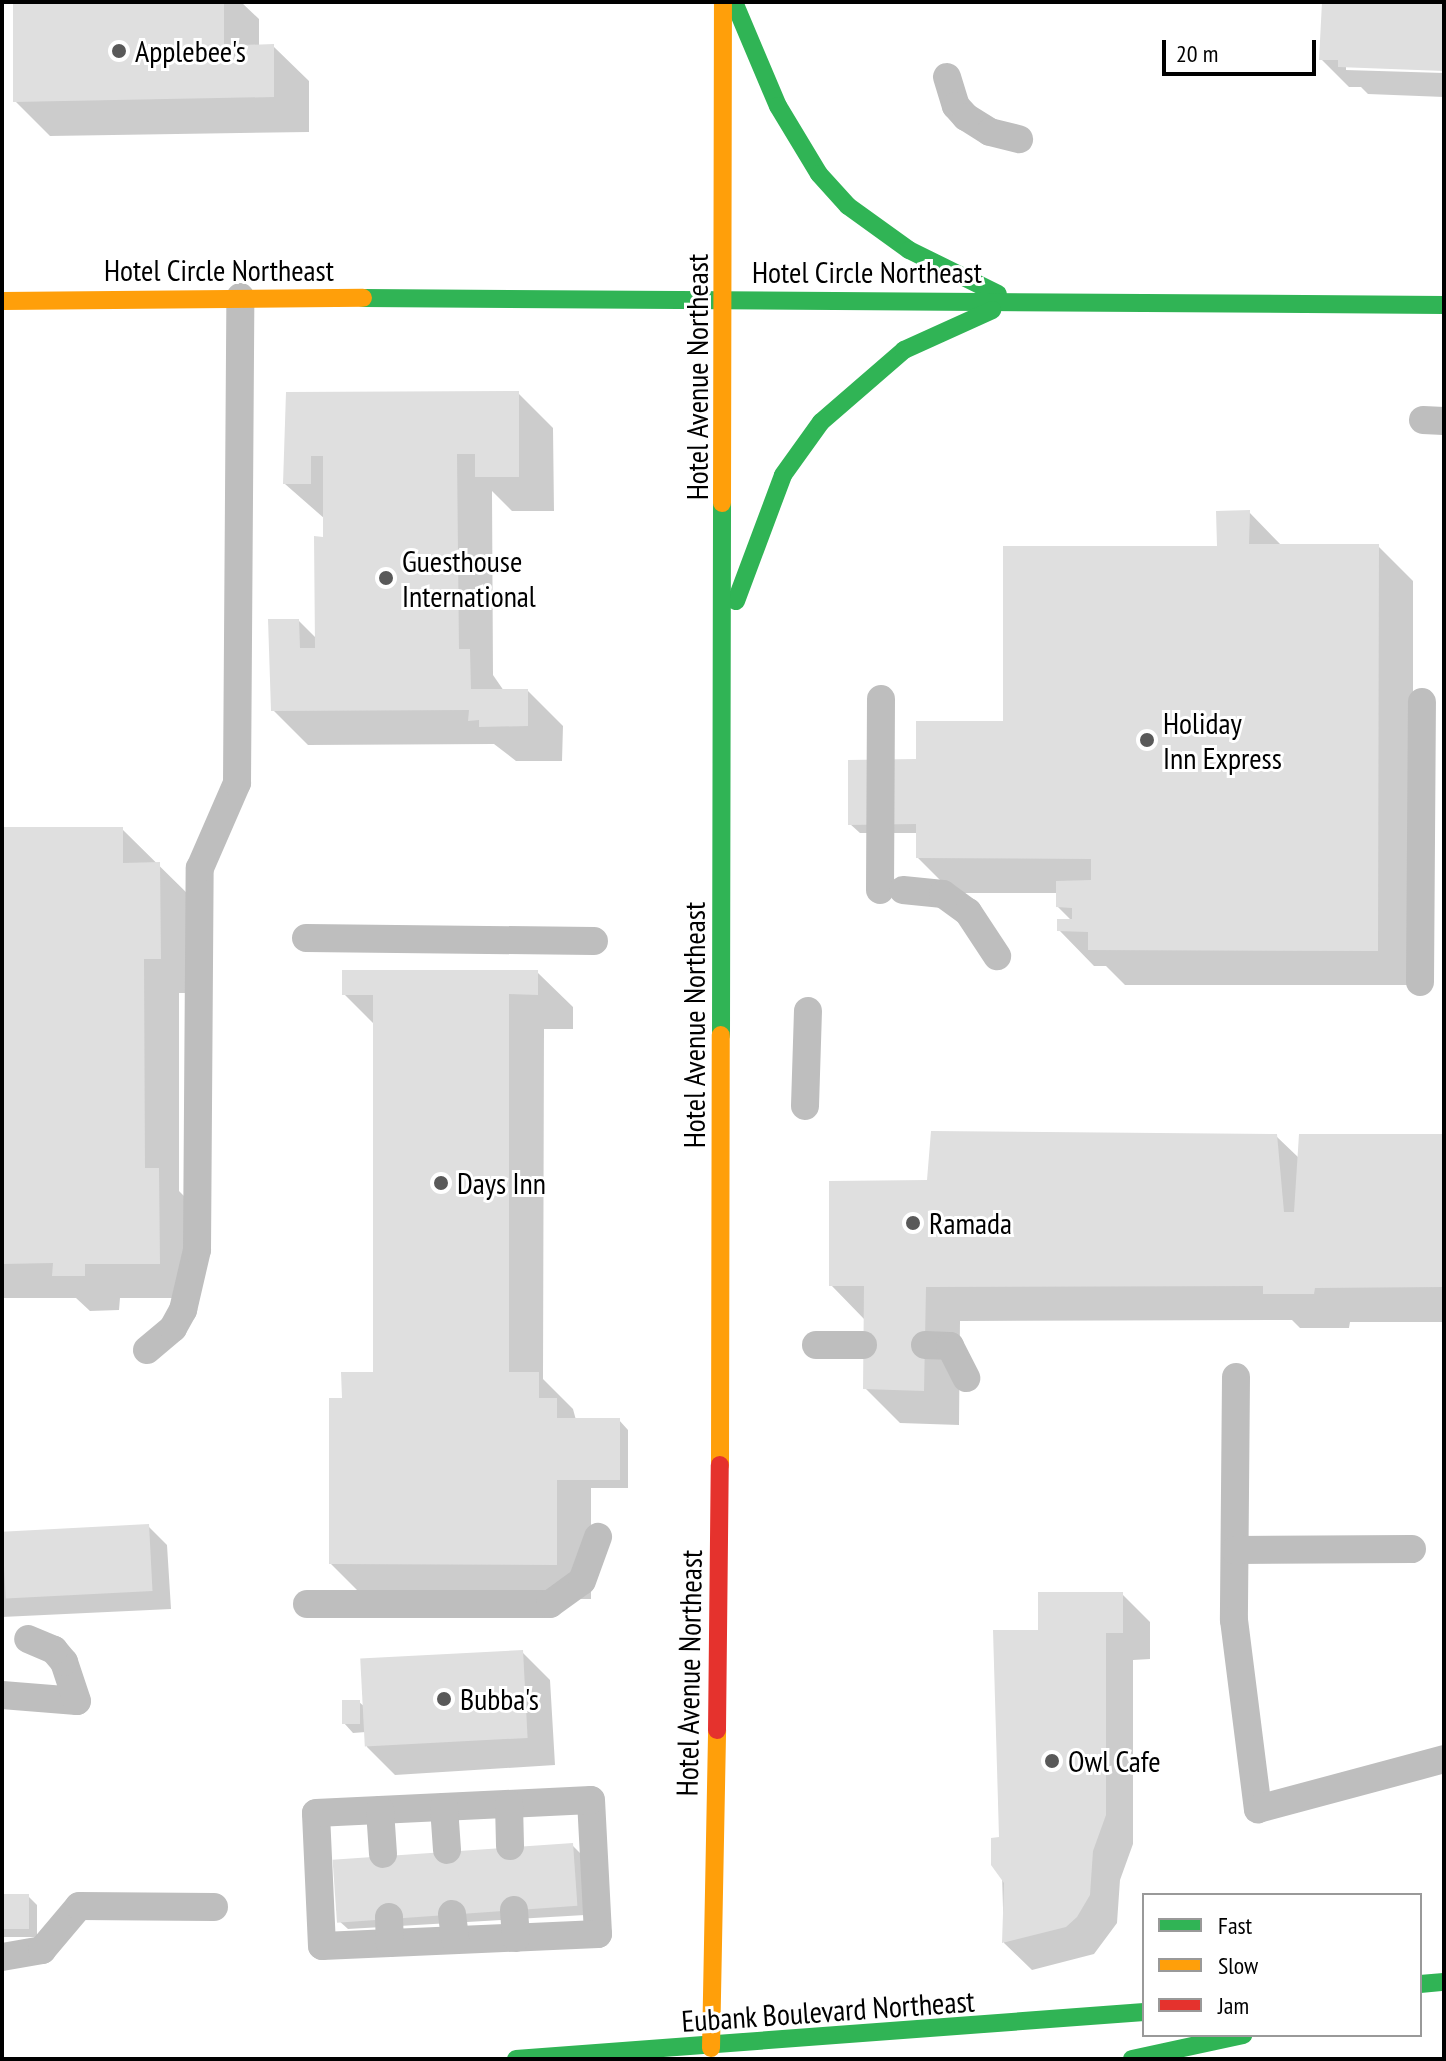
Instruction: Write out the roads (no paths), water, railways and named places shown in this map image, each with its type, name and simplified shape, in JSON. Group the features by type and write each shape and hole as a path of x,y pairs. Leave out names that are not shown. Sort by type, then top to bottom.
{"street":[{"name":"Hotel Avenue Northeast","path":"711,2048 720,1549 725,299 723,2"},
{"path":"734,2 792,134 848,206 938,266 1015,301"},
{"name":"Hotel Circle Northeast","path":"2,303 240,297 1444,305"},
{"path":"724,633 783,475 821,422 904,350 1015,301"},
{"path":"1422,1984 1444,1982"},
{"name":"Eubank Boulevard Northeast","path":"516,2059 711,2048 1142,2012"},
{"path":"1132,2059 1234,2037"}],"lane":[{"path":"947,77 956,106 966,117 990,132 1019,139"},
{"path":"147,1350 173,1328 183,1310 197,1250 200,868 237,783 240,297"},
{"path":"881,699 892,890 943,894 968,912 997,956"},
{"path":"1420,982 1422,702"},
{"path":"306,938 594,941"},
{"path":"805,1106 808,1011"},
{"path":"816,1345 863,1345"},
{"path":"925,1345 950,1346 966,1378"},
{"path":"1236,1377 1234,1620 1258,1809 1444,1759"},
{"path":"307,1604 550,1604 582,1581 598,1537"},
{"path":"1235,1550 1412,1549"},
{"path":"2,1695 77,1701 64,1662 54,1650 28,1639"},
{"path":"591,1800 598,1934 515,1924 390,1930 322,1946 316,1813 444,1807 591,1800"},
{"path":"509,1804 510,1846"},
{"path":"444,1807 447,1850"},
{"path":"380,1810 383,1854"},
{"path":"2,1957 42,1950 79,1906 214,1907"}],"place":[{"name":"Applebee's","path":"119,51"},
{"name":"Guesthouse International","path":"386,578"},
{"name":"Holiday Inn Express","path":"1147,740"},
{"name":"Days Inn","path":"441,1183"},
{"name":"Ramada","path":"913,1223"},
{"name":"Bubba's","path":"444,1699"},
{"name":"Owl Cafe","path":"1052,1761"}]}
